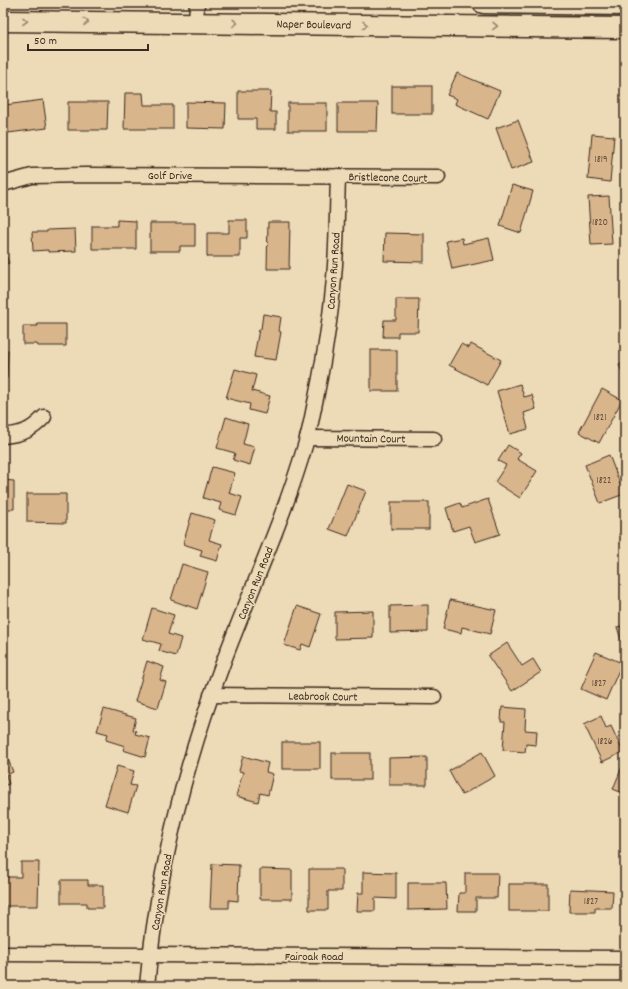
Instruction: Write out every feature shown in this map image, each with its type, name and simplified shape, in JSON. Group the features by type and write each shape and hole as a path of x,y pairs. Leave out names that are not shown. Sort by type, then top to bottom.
{"main road":[{"path":"483,3 625,5"},
{"name":"Naper Boulevard","path":"3,21 625,28"}],"street":[{"path":"196,23 197,3"},
{"name":"Golf Drive","path":"3,184 32,176 338,176"},
{"name":"Bristlecone Court","path":"338,176 438,177"},
{"name":"Canyon Run Road","path":"147,986 159,893 183,783 197,737 223,663 276,531 307,438 320,374 331,305 335,265 338,176"},
{"path":"3,436 27,432 36,426 44,417"},
{"name":"Mountain Court","path":"307,438 434,439"},
{"name":"Leabrook Court","path":"212,695 434,697"},
{"name":"Fairoak Road","path":"3,954 625,958"}],"green space":[{"path":"570,983 625,983 625,986 570,986"}],"building":[{"path":"457,73 500,91 488,119 455,104 457,99 447,95"},
{"path":"392,86 432,86 432,114 392,114"},
{"path":"238,91 271,91 270,112 276,112 276,129 256,129 256,119 238,119"},
{"path":"125,93 143,93 144,105 173,105 173,129 124,129"},
{"path":"43,100 47,128 8,133 5,105"},
{"path":"68,102 108,102 107,130 68,130"},
{"path":"186,102 226,103 225,129 186,128"},
{"path":"288,103 327,103 327,131 288,131"},
{"path":"338,103 378,103 377,131 338,131"},
{"path":"518,120 534,162 511,170 496,128"},
{"path":"592,134 614,136 610,182 588,179"},
{"path":"512,185 533,191 521,233 500,226"},
{"path":"609,196 612,244 591,245 588,197"},
{"path":"117,220 136,221 136,249 92,249 92,226 117,226"},
{"path":"229,220 247,220 247,238 240,238 240,257 207,257 207,233 229,233"},
{"path":"268,222 290,222 289,269 267,269"},
{"path":"150,223 195,223 195,246 180,246 180,251 150,251"},
{"path":"75,229 76,251 33,251 32,232"},
{"path":"385,233 424,234 424,262 384,261"},
{"path":"462,238 463,244 489,238 494,260 452,269 446,241"},
{"path":"3,248 9,263 3,265"},
{"path":"396,299 419,299 418,332 398,332 398,337 383,337 384,320 396,320"},
{"path":"263,314 281,317 279,331 281,332 276,360 254,357"},
{"path":"37,324 66,324 66,346 38,346 37,344 23,344 23,326 38,326"},
{"path":"461,344 469,348 471,344 501,360 487,385 449,365"},
{"path":"3,350 8,350 7,378 3,378"},
{"path":"371,350 397,350 397,391 371,391"},
{"path":"625,362 625,378 619,365"},
{"path":"235,369 256,375 252,391 270,396 265,414 249,410 250,404 226,398"},
{"path":"520,384 524,397 532,395 536,409 524,413 528,429 510,434 497,391"},
{"path":"602,389 622,400 599,443 579,432"},
{"path":"226,417 248,424 243,444 255,447 250,465 233,460 235,453 217,448"},
{"path":"508,445 521,453 517,459 537,471 520,498 495,482 506,465 498,461"},
{"path":"609,455 624,494 600,503 585,465"},
{"path":"212,467 235,473 229,493 242,497 236,515 219,510 221,503 203,498"},
{"path":"3,480 14,481 14,509 3,509"},
{"path":"347,484 366,491 348,536 329,529"},
{"path":"27,494 66,494 66,523 27,522"},
{"path":"488,499 500,534 475,542 469,526 453,531 446,508 460,503 462,508"},
{"path":"391,502 429,502 429,529 391,529"},
{"path":"192,513 215,520 209,540 222,544 217,561 200,556 202,550 183,544"},
{"path":"625,520 625,537 619,535"},
{"path":"182,564 208,572 197,609 171,600"},
{"path":"450,600 496,610 490,634 462,627 461,633 443,629"},
{"path":"428,605 428,632 390,633 390,606"},
{"path":"297,606 321,614 310,647 302,644 300,650 284,645"},
{"path":"152,608 174,615 168,634 181,638 176,656 159,651 161,644 143,639"},
{"path":"373,611 373,638 335,639 335,612"},
{"path":"625,625 625,649 624,649 617,627"},
{"path":"507,643 522,666 533,659 541,672 512,691 488,656"},
{"path":"596,652 622,663 606,700 581,689"},
{"path":"147,661 164,667 160,680 166,682 158,708 135,701"},
{"path":"502,707 526,709 525,730 537,731 536,745 526,744 525,752 503,750 505,722 501,722"},
{"path":"104,709 136,718 133,730 136,731 135,734 150,738 145,757 123,750 125,746 106,740 108,734 97,731"},
{"path":"601,716 606,728 611,726 623,752 602,762 584,724"},
{"path":"282,742 320,742 320,769 282,769"},
{"path":"5,751 13,772 6,775 9,784 3,786 3,752"},
{"path":"482,752 495,776 462,795 449,771"},
{"path":"332,753 370,753 370,780 332,780"},
{"path":"243,756 268,763 266,772 273,774 268,795 260,793 258,802 236,796 243,772 239,771"},
{"path":"427,757 427,785 389,785 389,758"},
{"path":"117,766 134,771 130,785 136,786 128,812 105,805"},
{"path":"622,767 625,768 625,794 613,789"},
{"path":"21,862 39,862 38,906 3,906 3,877 21,877"},
{"path":"212,864 239,865 238,901 229,900 229,908 210,908"},
{"path":"260,869 292,870 292,899 260,899"},
{"path":"309,869 342,869 342,891 328,891 328,910 309,910"},
{"path":"363,872 396,873 396,899 375,898 375,911 357,911 358,893 363,893"},
{"path":"465,873 498,873 497,898 476,898 476,911 458,911 459,893 465,893"},
{"path":"61,880 88,880 88,885 103,885 103,908 87,908 87,903 61,903"},
{"path":"408,883 446,883 447,909 408,910"},
{"path":"509,884 548,884 548,911 509,911"},
{"path":"570,889 613,891 612,908 595,908 595,912 569,912"}]}
